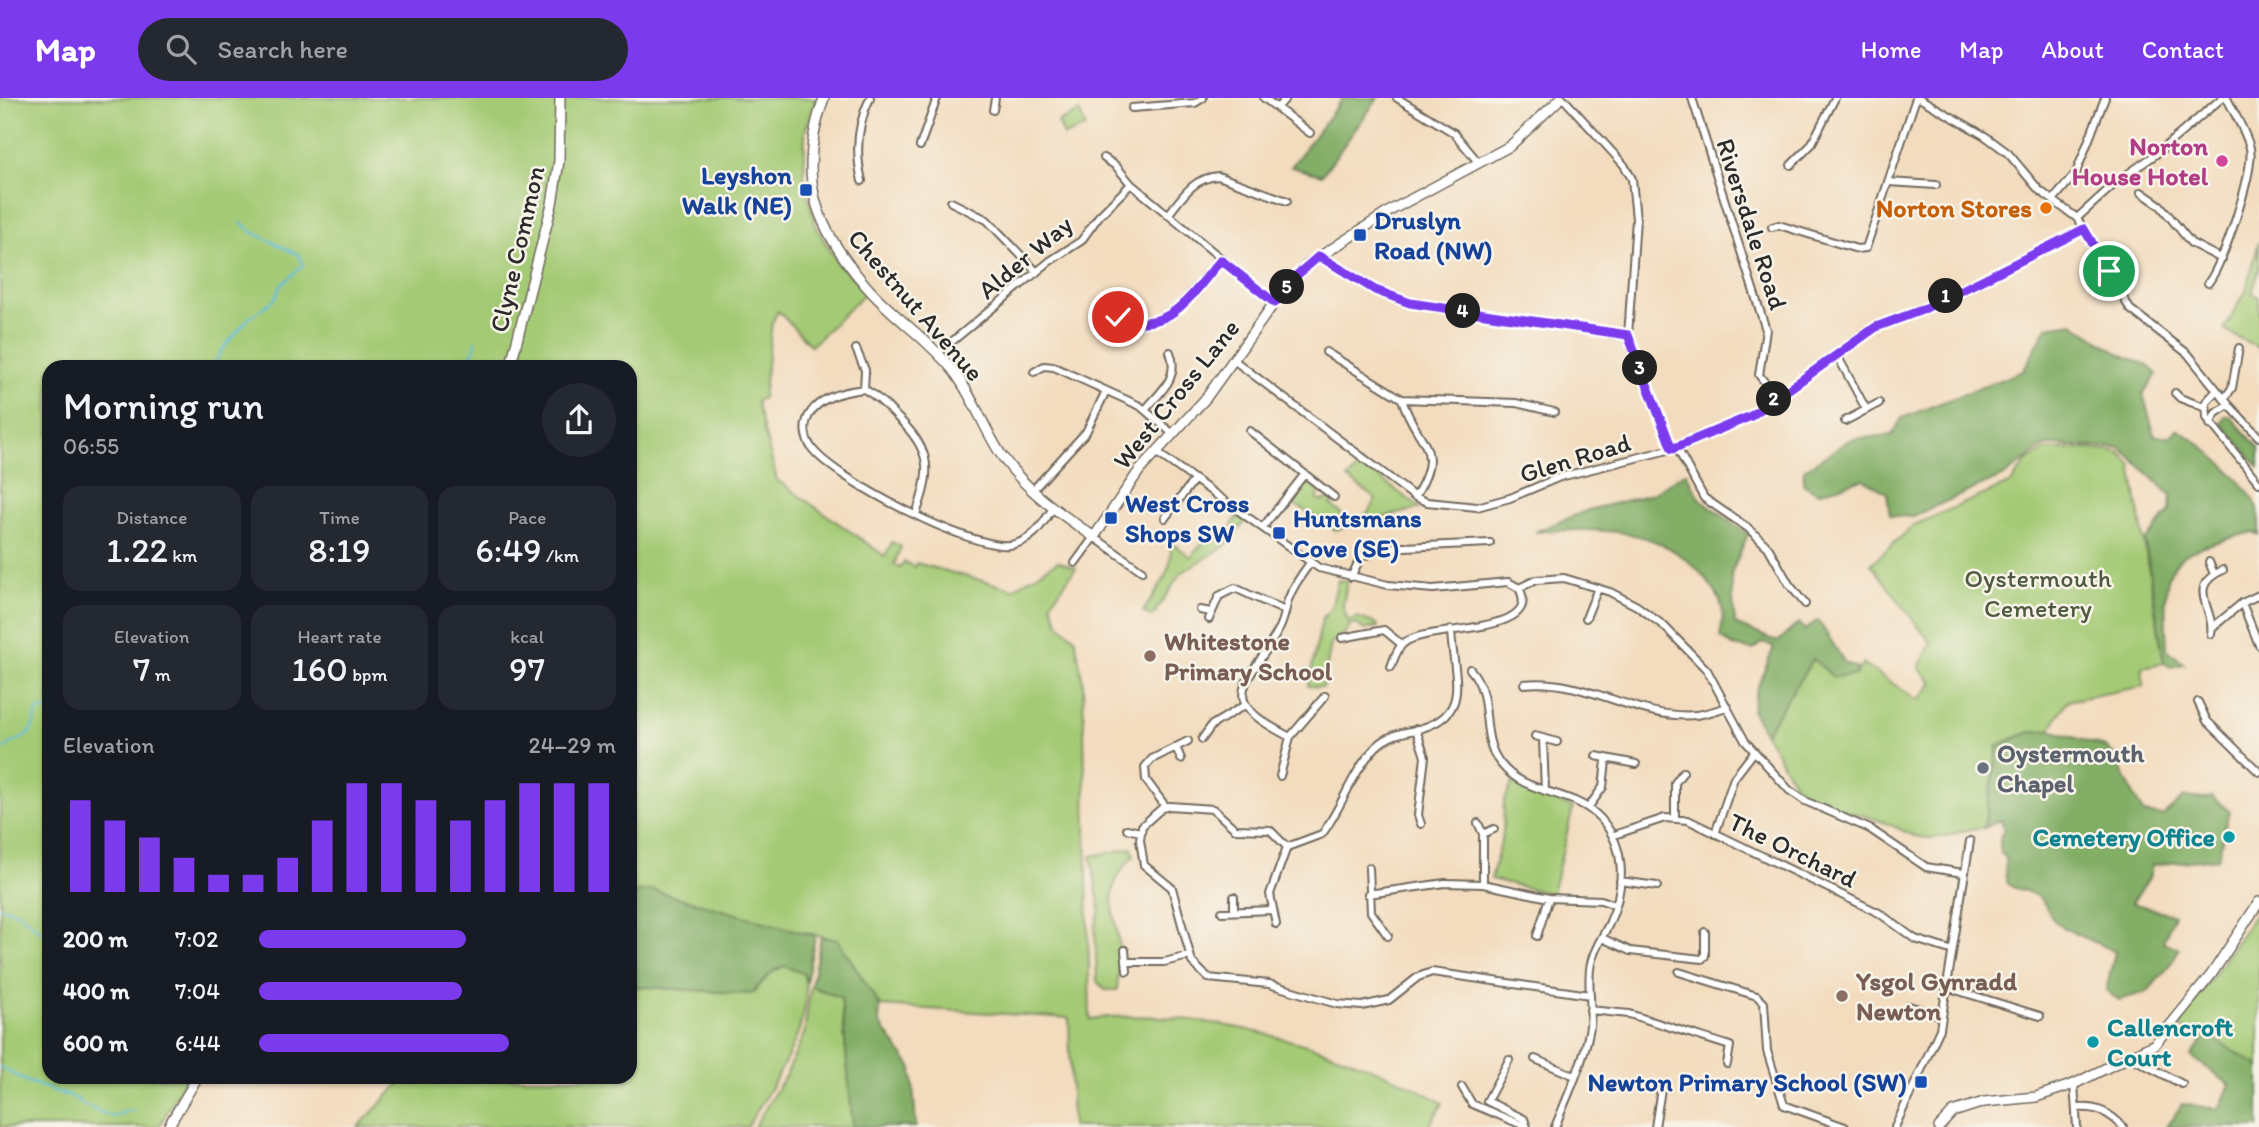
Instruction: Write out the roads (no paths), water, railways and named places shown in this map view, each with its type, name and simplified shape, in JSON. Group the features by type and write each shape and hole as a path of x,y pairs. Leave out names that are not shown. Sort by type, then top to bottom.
{"street":[{"name":"Clyne Common","path":"512,360 552,204 559,161 560,98"},
{"name":"Chestnut Avenue","path":"824,98 810,144 812,187 832,243 868,288 938,353 968,393 1003,457 1032,491 1094,537"},
{"path":"862,181 858,141 860,122 870,98"},
{"path":"920,146 937,98"},
{"path":"993,110 995,98"},
{"path":"1132,108 1195,103 1203,98"},
{"path":"1264,98 1310,133"},
{"path":"1277,108 1286,98"},
{"path":"1397,98 1454,133 1478,162"},
{"path":"1562,98 1624,165 1634,186 1636,219 1628,335 1674,449 1703,498 1748,528 1768,547 1789,584 1805,604"},
{"name":"West Cross Lane","path":"1075,563 1156,452 1235,361 1297,275 1319,256 1393,209 1526,135 1562,98"},
{"name":"Riversdale Road","path":"1692,98 1766,330 1759,375 1777,398"},
{"path":"1791,165 1811,145 1835,98"},
{"path":"1772,227 1779,225 1857,250 1868,246 1918,98 1985,136 2008,153 2039,190 2077,218 2130,309 2188,354 2226,402 2259,437"},
{"path":"2053,200 2076,173 2105,98"},
{"path":"2077,218 2119,180 2155,155 2224,98 2250,149 2249,164 2222,259 2208,283"},
{"path":"924,135 933,138"},
{"path":"1104,158 1116,166 1131,184 1275,303"},
{"path":"1168,215 1187,190 1207,177 1218,176 1287,201"},
{"path":"1889,182 1936,186"},
{"name":"Alder Way","path":"938,353 1037,272 1081,242 1099,216 1131,184"},
{"path":"2141,192 2160,205 2191,243 2222,259"},
{"path":"1272,207 1275,197"},
{"path":"951,202 988,220 1037,272"},
{"name":"Glen Road","path":"1235,361 1415,497 1439,504 1477,507 1510,498 1560,477 1674,449 1751,416 1838,357 1876,327 1922,310 2084,229"},
{"path":"1319,256 1375,290 1410,303 1628,335"},
{"path":"1107,313 1149,323 1166,318 1179,308 1221,260"},
{"path":"1118,317 1121,307"},
{"path":"2210,424 2226,402 2232,388 2239,348"},
{"path":"856,349 865,370 864,389"},
{"path":"1145,410 1174,374 1175,365 1170,352"},
{"path":"1326,352 1402,399 1516,403 1554,412"},
{"path":"1838,357 1866,409"},
{"path":"1034,372 1044,366 1054,367 1145,410 1173,435"},
{"path":"864,389 838,395 813,409 805,423 807,438 817,454 878,498 975,538 1002,545 1029,538 1053,508"},
{"path":"864,389 908,426 923,448 928,472 926,487 916,514"},
{"path":"2204,410 2217,390"},
{"path":"1032,491 1086,432 1106,391"},
{"path":"2175,408 2177,396 2216,413"},
{"path":"1402,399 1410,421 1429,450 1429,470 1415,497"},
{"path":"1845,421 1879,403"},
{"path":"2204,410 2210,424 2259,483"},
{"path":"1250,431 1334,497"},
{"path":"1156,452 1310,563 1351,577 1413,588 1502,582 1519,588 1536,580 1564,578 1622,597 1664,626 1707,670 1754,752 1790,790 1805,801 1870,829 1926,867 1963,873"},
{"path":"1263,527 1304,475"},
{"path":"1165,517 1194,481"},
{"path":"1094,537 1142,571"},
{"path":"1351,577 1361,557 1383,548 1490,543"},
{"path":"1133,564 1138,555"},
{"path":"2209,562 2214,574"},
{"path":"1290,737 1257,719 1245,705 1243,692 1246,679 1280,628 1293,587 1310,563"},
{"path":"2223,570 2214,574 2203,594 2212,631 2242,603 2259,596"},
{"path":"1200,610 1210,616 1219,596 1236,588 1285,611"},
{"path":"1401,644 1422,633 1512,618 1522,609 1523,597 1519,588"},
{"path":"1586,618 1598,588"},
{"path":"2242,603 2259,645"},
{"path":"1580,605 1589,609"},
{"path":"1354,626 1357,634"},
{"path":"1342,638 1384,630 1401,644"},
{"path":"1276,924 1269,894 1287,847 1322,834 1356,772 1383,740 1438,724 1452,709 1456,693 1451,630"},
{"path":"1391,667 1398,659 1401,644"},
{"path":"1470,669 1480,691 1489,741 1495,756 1514,778 1588,808 1614,835 1620,856 1620,881 1615,905 1591,961 1590,1030 1555,1127"},
{"path":"1524,684 1544,682 1579,687 1644,709 1682,715 1699,715 1727,707"},
{"path":"1280,776 1290,737 1314,705 1325,696"},
{"path":"1308,699 1314,705"},
{"path":"2198,702 2207,721 2259,772"},
{"path":"1202,738 1212,725 1245,705"},
{"path":"1416,729 1425,757 1418,815 1421,824"},
{"path":"1535,736 1557,742"},
{"path":"1544,739 1545,791"},
{"path":"1166,807 1146,780 1145,770 1149,761 1188,741"},
{"path":"1175,747 1181,759"},
{"path":"1715,834 1734,778 1754,752"},
{"path":"1596,756 1606,761 1636,764"},
{"path":"1274,757 1284,760"},
{"path":"1588,808 1603,787 1606,761"},
{"path":"1614,835 1675,817 1675,783 1683,772"},
{"path":"1287,847 1265,828 1235,829 1213,809 1166,807 1145,821 1140,832 1144,865 1174,892 1189,956 1195,968 1203,975 1269,984 1352,1006 1370,1006 1389,1000 1419,977 1432,972 1590,995"},
{"name":"The Orchard","path":"1675,817 1879,914 1914,939 1950,950"},
{"path":"1478,823 1483,834 1483,884"},
{"path":"1127,829 1140,832"},
{"path":"1483,834 1494,830"},
{"path":"1895,1127 1936,1041 1970,841"},
{"path":"1369,868 1368,894 1371,912 1388,936"},
{"path":"1620,881 1657,886"},
{"path":"1368,894 1426,886 1483,884 1549,898 1601,900 1615,905"},
{"path":"1234,897 1234,909"},
{"path":"1537,936 1549,898"},
{"path":"1939,1127 1953,1112 1984,1102 2036,1097 2074,1084 2132,1058 2165,1035 2211,975 2259,902"},
{"path":"1222,912 1234,909 1272,910"},
{"path":"1602,939 1630,951 1702,959 1705,957 1704,932"},
{"path":"1125,950 1127,971"},
{"path":"1126,962 1164,962 1189,956"},
{"path":"1679,972 1757,996 1764,1003 1767,1051 1784,1105 1845,1127"},
{"path":"1945,987 2036,1015 2036,1005"},
{"path":"1909,1006 1942,1016"},
{"path":"1590,1010 1629,1014 1730,1046 1727,1064"},
{"path":"2132,1058 2182,1084"},
{"path":"1535,1059 1574,1076"},
{"path":"1482,1108 1509,1060"},
{"path":"168,1127 193,1084"},
{"path":"2074,1084 2078,1108 2077,1127"},
{"path":"1462,1087 1467,1100 1527,1127"},
{"path":"1655,1127 1661,1090"},
{"path":"1487,1101 1524,1119 1527,1127"},
{"path":"2078,1108 2092,1107 2106,1112 2123,1127"}],"waterway":[{"path":"217,360 221,351 249,318 276,298 280,286 303,265 299,255 254,233 241,223"},
{"path":"467,360 476,341"},
{"path":"0,752 28,735 37,711 42,710"},
{"path":"0,907 18,912 42,932"},
{"path":"0,1067 26,1081 77,1099 83,1105 113,1117 129,1110 135,1111"}],"place":[{"name":"Norton House Hotel","path":"2222,161"},
{"name":"Leyshon Walk (NE)","path":"806,190"},
{"name":"Norton Stores","path":"2046,208"},
{"name":"Druslyn Road (NW)","path":"1360,235"},
{"name":"West Cross Shops SW","path":"1111,518"},
{"name":"Huntsmans Cove (SE)","path":"1279,533"},
{"name":"Whitestone Primary School","path":"1150,656"},
{"name":"Oystermouth Chapel","path":"1983,768"},
{"name":"Cemetery Office","path":"2229,837"},
{"name":"Ysgol Gynradd Newton","path":"1842,996"},
{"name":"Callencroft Court","path":"2093,1042"},
{"name":"Newton Primary School (SW)","path":"1921,1082"}],"park label":[{"name":"Oystermouth Cemetery","path":"2038,593"}]}
